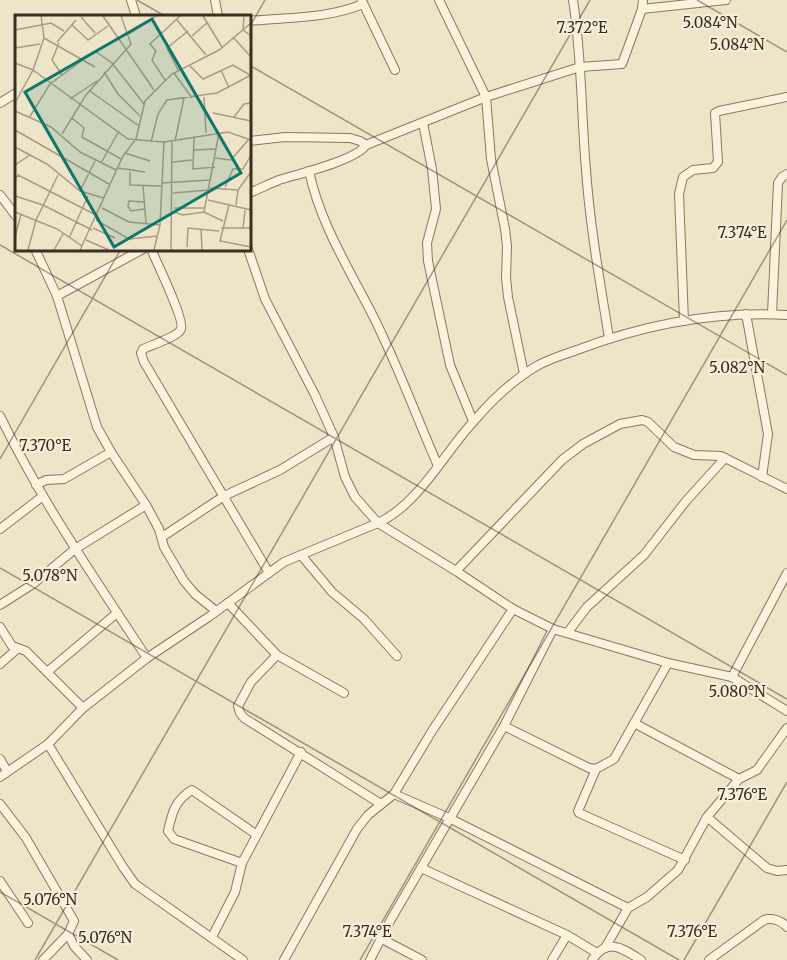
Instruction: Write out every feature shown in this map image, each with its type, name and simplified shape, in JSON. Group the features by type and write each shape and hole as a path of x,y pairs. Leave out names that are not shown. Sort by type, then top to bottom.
{"street":[{"path":"131,0 135,15"},
{"path":"215,0 218,15"},
{"path":"439,0 486,98 491,159 507,246 508,297 524,374"},
{"path":"573,0 578,32 591,229 609,338"},
{"path":"250,193 345,158 363,150 366,145 486,98 580,67 622,64 643,4 726,0"},
{"path":"250,21 313,17 344,12 362,2 395,70"},
{"path":"0,103 15,94"},
{"path":"684,321 679,194 683,177 693,170 713,168 718,162 715,114 718,111 787,97"},
{"path":"423,123 432,169 436,209 427,243 428,261 450,365 473,421"},
{"path":"250,141 285,137 350,138 366,145"},
{"path":"309,171 320,211 350,275 372,314 438,466"},
{"path":"772,314 778,183 787,174"},
{"path":"0,195 15,215"},
{"path":"35,250 57,296 71,336 97,427 146,505 162,537 164,547 184,581 195,594 216,611"},
{"path":"57,296 141,250"},
{"path":"151,250 182,327 175,335 143,349 141,353 144,362 269,573"},
{"path":"248,250 265,299 334,437 345,477 356,497 378,523 513,609 553,629 668,663 732,677 787,711"},
{"path":"746,314 768,434 762,477"},
{"path":"0,759 3,774 48,744 83,708 147,658 284,562 391,516 417,491 473,421 524,374 544,363 609,338 684,321 746,314 787,315"},
{"path":"0,416 36,485 147,658"},
{"path":"456,571 562,460 583,444 620,424 642,420 648,422 674,447 694,455 714,455 725,458 787,489"},
{"path":"162,537 224,496 280,470 334,437"},
{"path":"36,485 46,480 64,479 111,452"},
{"path":"568,632 587,607 644,555 686,501 725,458"},
{"path":"0,529 44,496"},
{"path":"0,605 33,584 75,549 146,505"},
{"path":"301,555 332,592 364,619 398,656"},
{"path":"732,677 787,573"},
{"path":"228,603 277,655 344,693"},
{"path":"284,960 357,830 368,815 394,794 432,731 513,609"},
{"path":"47,672 117,613"},
{"path":"0,627 12,646 26,651 83,708"},
{"path":"372,959 449,818 504,726 553,629"},
{"path":"0,664 17,649"},
{"path":"277,655 251,682 238,706 240,713 244,718 381,804"},
{"path":"504,726 589,768 596,769 614,759 668,663"},
{"path":"634,723 739,779"},
{"path":"421,868 567,935 594,957 605,948 628,908 665,882 685,860 707,817 739,779 757,770 787,728"},
{"path":"48,744 135,884 243,960"},
{"path":"212,937 235,892 242,863 301,752"},
{"path":"596,769 579,813 685,860"},
{"path":"242,863 174,839 168,831 173,810 181,796 192,790 257,835"},
{"path":"394,794 449,818 628,908"},
{"path":"0,804 17,824 74,921 68,934 43,960"},
{"path":"707,817 767,868 777,871 787,870"},
{"path":"0,881 28,923"},
{"path":"709,960 764,920 773,919 783,922 787,927"},
{"path":"68,934 74,946 87,960"},
{"path":"552,960 567,935"},
{"path":"382,939 422,960"},
{"path":"605,948 620,947 641,960"}]}
